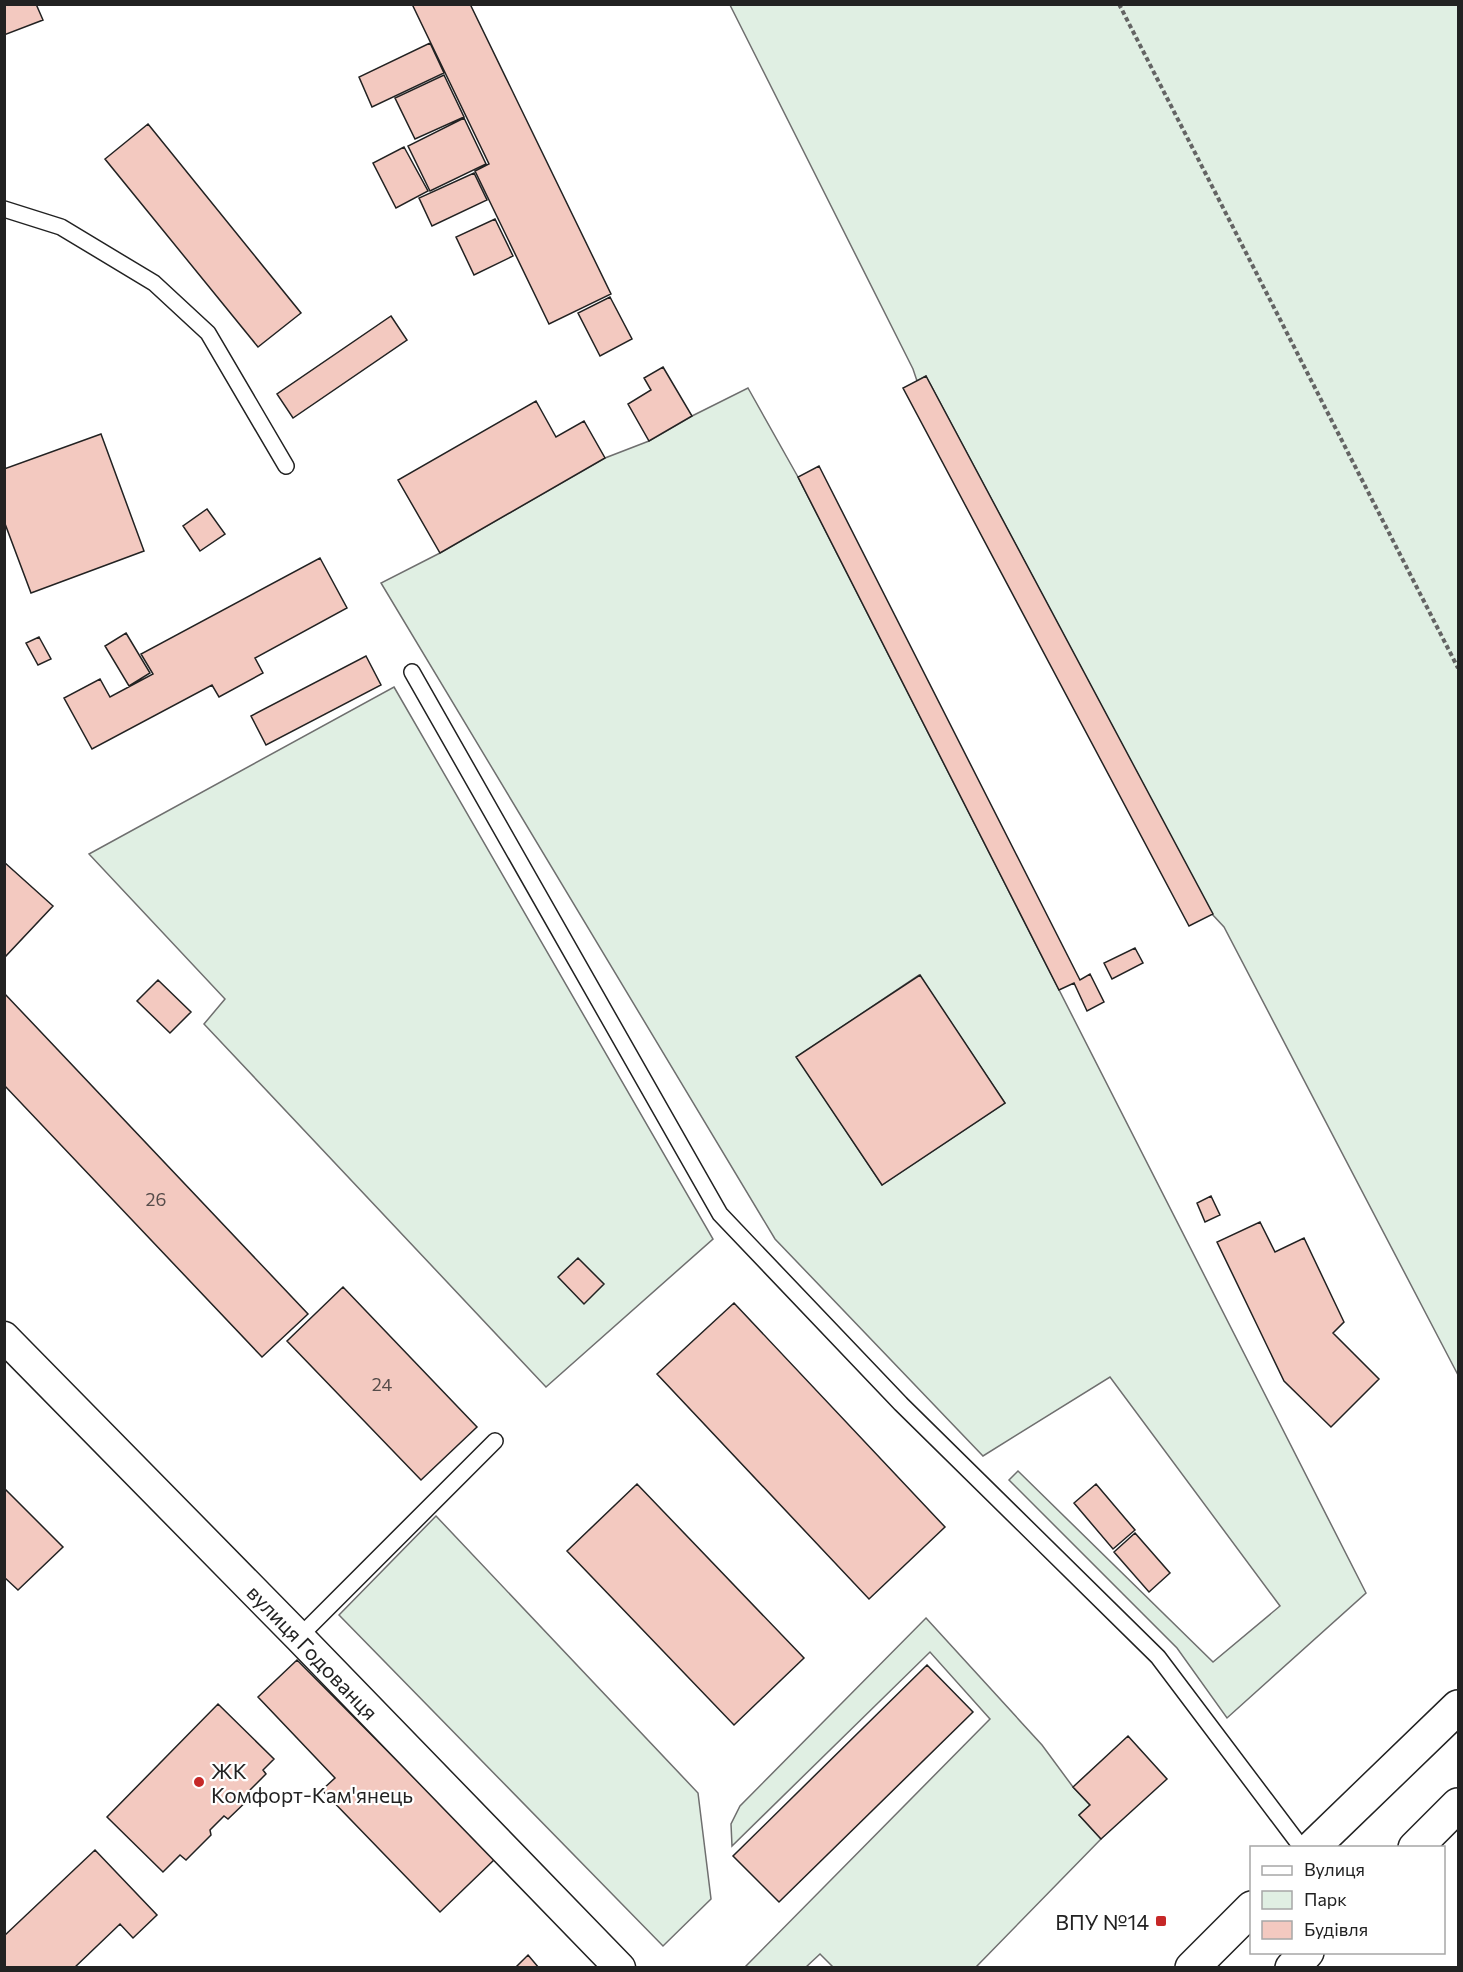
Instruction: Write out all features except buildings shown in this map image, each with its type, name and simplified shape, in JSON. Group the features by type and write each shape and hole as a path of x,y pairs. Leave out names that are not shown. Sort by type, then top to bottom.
{"main road":[{"path":"1314,1846 1458,1707"},
{"path":"1417,1846 1458,1805"},
{"path":"1192,1968 1250,1909"},
{"path":"1292,1968 1306,1954"}],"street":[{"name":"вулиця Годованця","path":"4,1337 620,1968"}],"lane":[{"path":"4,209 61,227 162,291 208,333 286,466"},
{"path":"412,672 720,1214 901,1404 1158,1657 1300,1846"},
{"path":"299,1637 495,1441"}],"path":[{"path":"1119,4 1458,668"}],"green space":[{"path":"730,5 1458,5 1458,1375 1224,927 1212,914 926,376 917,381"},
{"path":"748,388 798,477 1366,1593 1227,1718 1177,1648 1009,1480 1018,1471 1213,1662 1280,1606 1110,1377 983,1456 775,1239 381,583 440,553 605,458 649,441","holes":["919,975 1005,1103 882,1185 797,1057"]},
{"path":"394,687 713,1239 546,1387 204,1024 225,999 89,854"},
{"path":"436,1516 698,1793 711,1899 663,1946 339,1615"},
{"path":"926,1618 1042,1745 1073,1787 1090,1805 1079,1815 1101,1839 976,1967 833,1967 820,1954 806,1967 745,1967 990,1719 930,1652 732,1846 731,1824 740,1806"}],"place":[{"name":"ЖК Комфорт-Кам'янець","path":"199,1782"},
{"name":"ВПУ №14","path":"1161,1921"}]}
